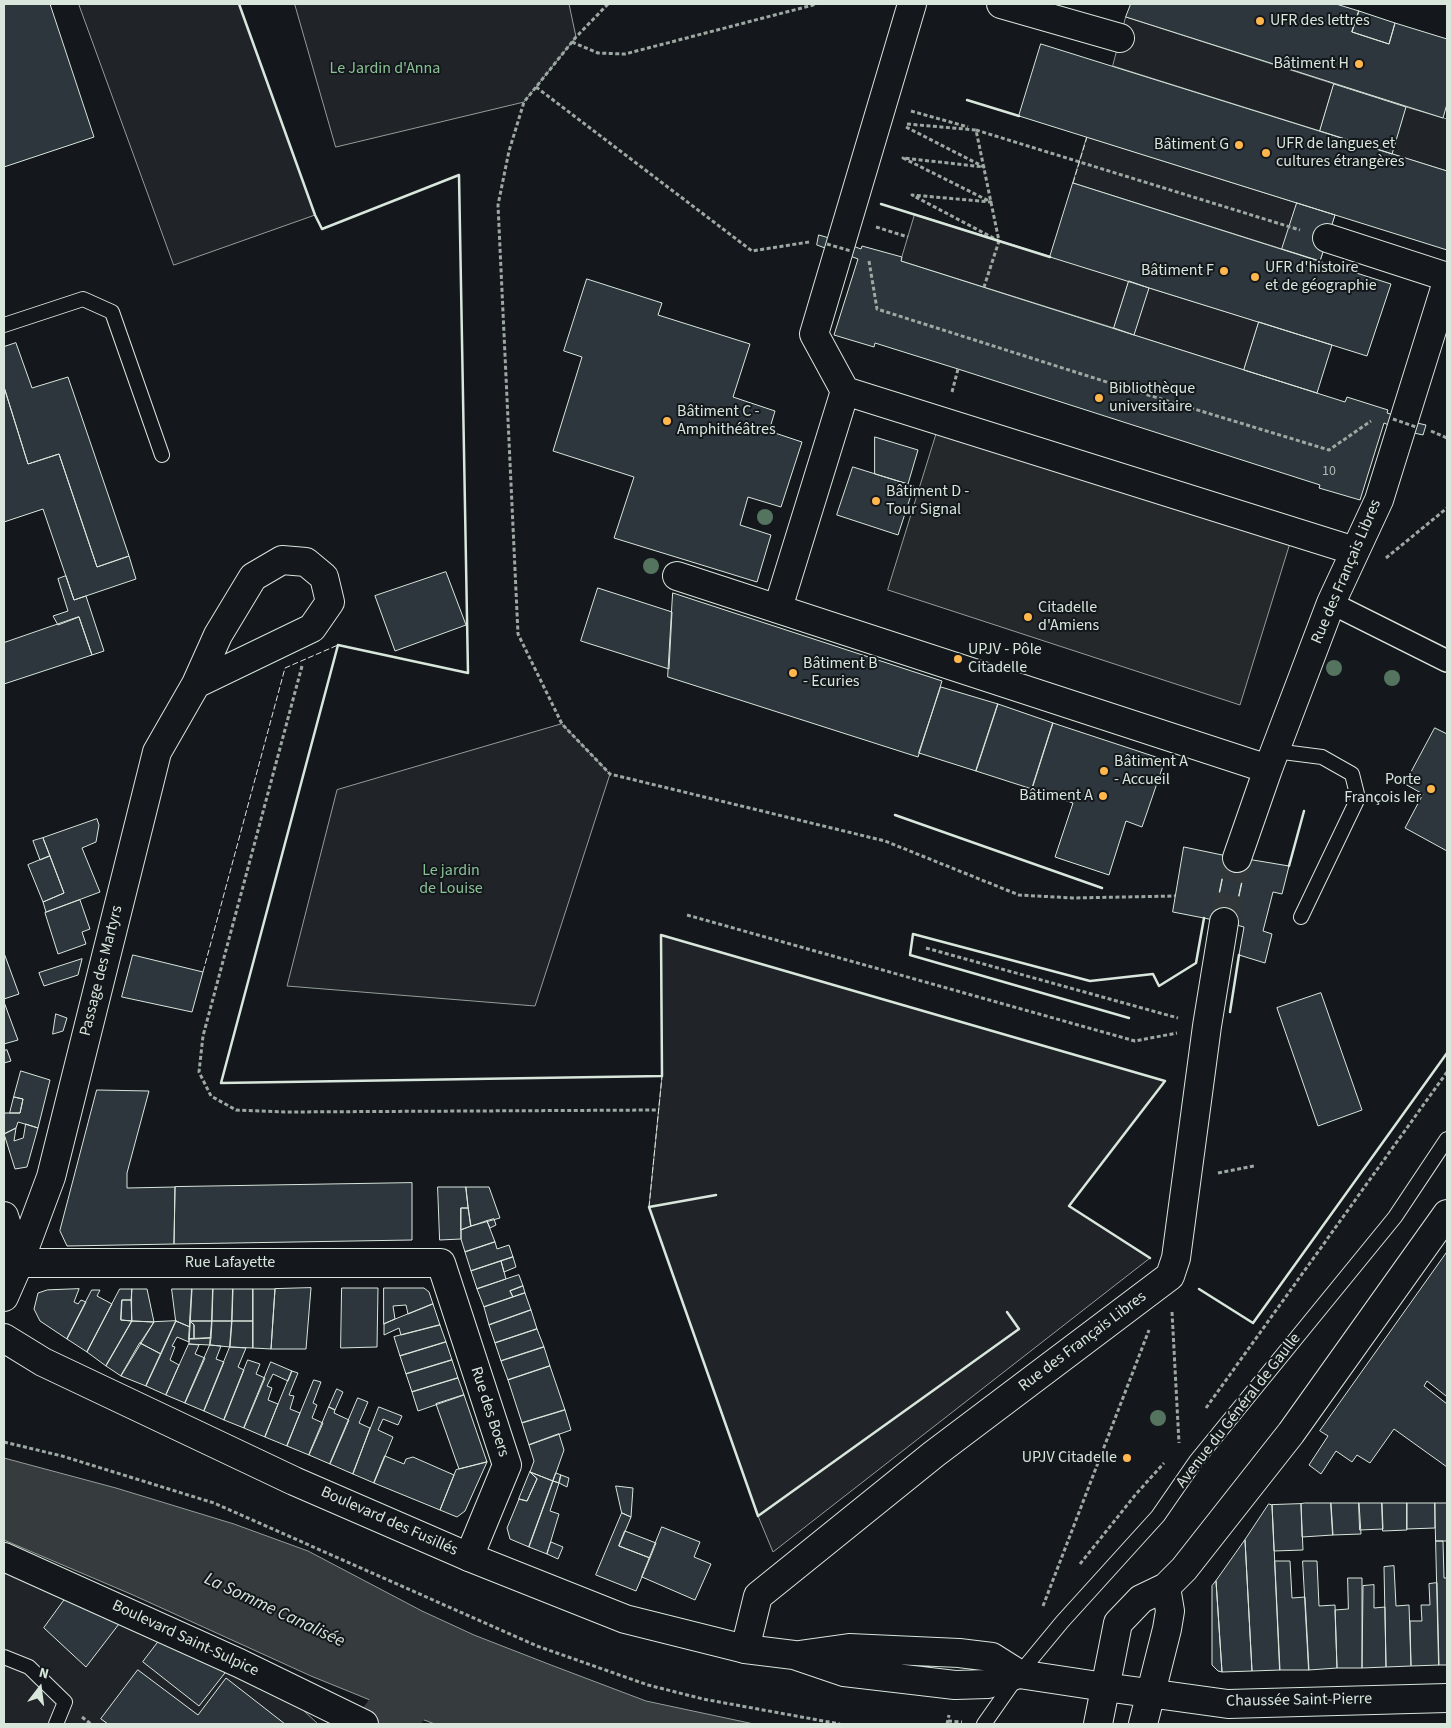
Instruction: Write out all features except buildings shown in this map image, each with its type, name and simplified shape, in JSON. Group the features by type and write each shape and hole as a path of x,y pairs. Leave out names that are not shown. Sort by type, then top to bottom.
{"street":[{"path":"912,4 814,334 845,391 1355,551"},
{"path":"1001,4 1120,38"},
{"path":"1327,238 1447,277"},
{"name":"Rue des Français Libres","path":"1237,858 1331,603 1379,500 1447,282"},
{"path":"778,608 845,391"},
{"name":"Passage des Martyrs","path":"4,1297 19,1263 50,1177 157,752 196,684 218,635 253,577 282,560 306,562 324,577 330,602 312,628"},
{"path":"678,576 1272,760"},
{"path":"1331,603 1447,661"},
{"path":"196,684 312,628"},
{"path":"1170,1276 1176,1258 1206,1026 1224,922"},
{"path":"1098,1724 1118,1623 1141,1599 1166,1587 1184,1569 1291,1433 1447,1214"},
{"path":"4,1216 19,1263"},
{"name":"Rue Lafayette","path":"19,1263 441,1263"},
{"name":"Rue des Boers","path":"441,1263 507,1465 468,1557"},
{"name":"Rue des Français Libres","path":"745,1649 758,1596 934,1454 1170,1276"},
{"name":"Boulevard des Fusillés","path":"4,1338 43,1362 294,1481 468,1557 625,1619 745,1649 794,1655 849,1648 959,1653 992,1657 1018,1674"},
{"name":"Boulevard Saint-Sulpice","path":"4,1557 239,1663 364,1724"},
{"path":"1143,1724 1167,1629 1170,1610 1166,1587"},
{"name":"Chaussée Saint-Pierre","path":"1018,1674 1228,1704 1447,1698"}],"lane":[{"path":"4,325 83,300 112,312 162,455"},
{"path":"1272,760 1322,757 1352,774 1358,798 1300,917"},
{"name":"Avenue du Général de Gaulle","path":"984,1724 1018,1674 1062,1622 1158,1516 1196,1461 1395,1217 1447,1139"},
{"path":"4,1657 29,1667 65,1702 56,1724"}],"path":[{"path":"572,42 598,53 624,54 817,4"},
{"path":"536,87 752,251 818,241 860,254"},
{"path":"882,102 1327,238"},
{"path":"976,130 899,123 984,167"},
{"path":"976,130 999,241 984,287"},
{"path":"984,167 903,158 991,202"},
{"path":"991,202 912,195 999,241"},
{"path":"868,257 877,309 1135,391 1329,450 1378,416"},
{"path":"1385,418 1416,427"},
{"path":"1385,559 1447,508"},
{"path":"312,628 203,1036 199,1072 211,1096 236,1110 284,1112 658,1110"},
{"path":"687,915 1135,1041 1206,1026"},
{"path":"926,948 1206,1026"},
{"path":"1202,1413 1447,1072"},
{"path":"1170,1276 1179,1446 1196,1461"},
{"path":"1052,1598 1040,1613 1153,1321"},
{"path":"1076,1568 1185,1437"},
{"path":"4,1442 62,1456 214,1503 537,1646 648,1685 703,1699 840,1724"}],"green space":[{"path":"79,4 239,4 315,215 174,265"},
{"name":"Le Jardin d'Anna","path":"295,4 569,4 576,37 524,102 336,147"},
{"path":"1126,17 1334,84 1320,131 1113,66"},
{"path":"1406,107 1447,119 1447,171 1392,154"},
{"path":"1087,137 1335,215 1320,261 1073,183"},
{"path":"915,214 1129,281 1114,328 901,261"},
{"path":"1149,288 1259,322 1244,370 1134,335"},
{"name":"Le jardin de Louise","path":"562,724 610,774 535,1006 287,986 337,790"},
{"path":"661,935 1165,1081 1069,1206 1150,1258 773,1552 758,1516 649,1207 662,1076"},
{"path":"4,1568 287,1695 318,1724 4,1724"}],"shaded area":[{"path":"937,432 1290,543 1240,705 888,590"}],"water":[{"name":"La Somme Canalisée","path":"4,1458 116,1488 234,1524 308,1551 422,1611 474,1635 551,1665 646,1701 754,1724 435,1724 311,1676 133,1595 4,1540"}],"waterway":[{"path":"386,1724 420,1678"}],"tunnel":[{"path":"1224,922 1237,858"}],"fence":[{"path":"1073,183 1087,137"},
{"path":"203,972 285,668 338,645"},
{"path":"649,1207 662,1076"}],"wall":[{"path":"239,4 315,215 322,229 459,175 468,673 338,645 221,1083 662,1076 661,935 1165,1081 1069,1206 1150,1258"},
{"path":"967,100 1019,116"},
{"path":"881,204 1050,257"},
{"path":"1289,866 1304,811"},
{"path":"895,815 1102,888"},
{"path":"1129,1018 910,955 913,934 1090,981 1153,974 1159,986 1196,963 1204,918"},
{"path":"1230,1012 1239,955"},
{"path":"1199,1289 1253,1323 1447,1053"},
{"path":"716,1195 649,1207 758,1516 1019,1329 1007,1312"}],"place":[{"name":"UFR des lettres","path":"1260,21"},
{"name":"Bâtiment H","path":"1359,64"},
{"name":"Bâtiment G","path":"1239,145"},
{"name":"UFR de langues et cultures étrangères","path":"1266,153"},
{"name":"Bâtiment F","path":"1224,271"},
{"name":"UFR d'histoire et de géographie","path":"1255,277"},
{"name":"Bibliothèque universitaire","path":"1099,398"},
{"name":"Bâtiment C - Amphithéâtres","path":"667,421"},
{"name":"Bâtiment D - Tour Signal","path":"876,501"},
{"name":"Citadelle d'Amiens","path":"1028,617"},
{"name":"UPJV - Pôle Citadelle","path":"958,659"},
{"name":"Bâtiment B - Ecuries","path":"793,673"},
{"name":"Bâtiment A - Accueil","path":"1104,771"},
{"name":"Porte François Ier","path":"1431,789"},
{"name":"Bâtiment A","path":"1103,796"},
{"name":"UPJV Citadelle","path":"1127,1458"}]}
